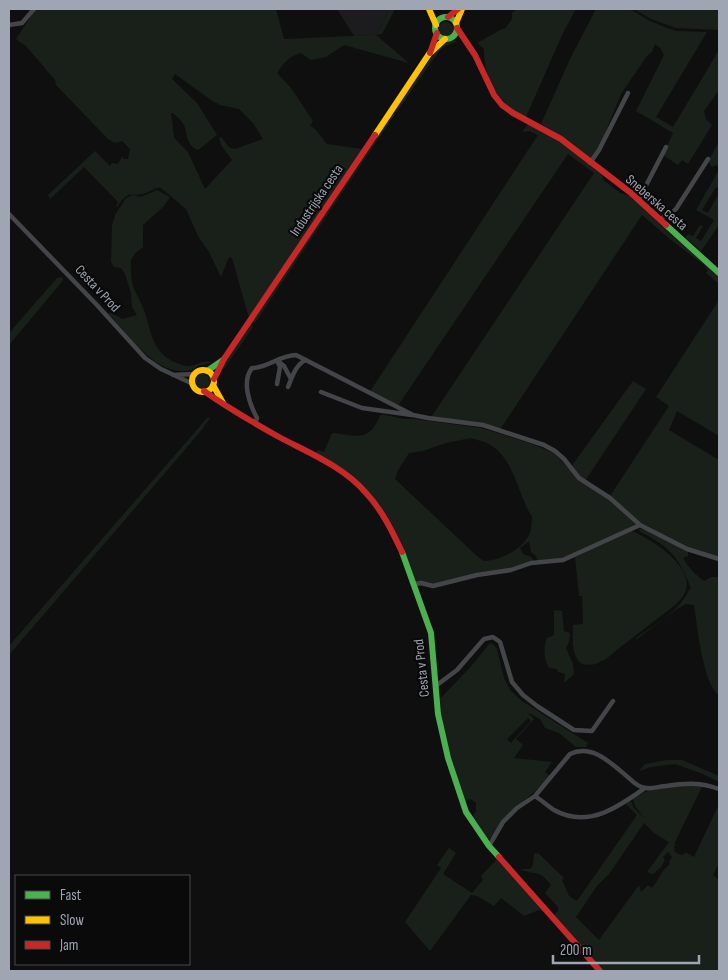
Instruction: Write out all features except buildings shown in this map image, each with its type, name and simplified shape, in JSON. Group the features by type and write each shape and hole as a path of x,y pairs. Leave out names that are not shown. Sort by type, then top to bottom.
{"street":[{"path":"9,25 22,23 34,9"},
{"path":"431,9 457,26"},
{"path":"431,9 436,25 436,33 440,37 468,46"},
{"path":"436,25 440,20 458,9"},
{"path":"448,39 456,33 462,9"},
{"name":"Sneberska cesta","path":"457,26 480,63 494,95 502,104 513,113 556,136 639,199 719,273"},
{"name":"Industrijska cesta","path":"214,382 224,359 429,54 436,33"},
{"name":"Industrijska cesta","path":"429,54 448,39"},
{"path":"590,163 599,150 628,93"},
{"path":"639,199 666,147"},
{"path":"660,220 664,215 672,213 676,208 708,159"},
{"name":"Cesta v Prod","path":"9,214 96,304 143,356 159,368 193,384"},
{"path":"255,424 257,418 247,390 250,371 252,368 264,367 277,360 296,355 413,414 428,418 483,425 544,445 564,459 579,478 610,498 640,525 687,549 719,559"},
{"name":"Industrijska cesta","path":"207,371 224,359"},
{"path":"277,360 284,366 291,379"},
{"path":"277,360 280,367 277,384"},
{"path":"288,387 301,362 306,360"},
{"path":"173,375 207,371 212,374 214,382 211,388 204,391 196,389 192,379 194,374"},
{"name":"Cesta v Prod","path":"214,382 224,404"},
{"name":"Cesta v Prod","path":"204,391 255,424 350,478 366,492 381,512 395,538 431,633 437,685 438,714 448,758 466,812 489,846 600,971"},
{"path":"321,392 362,408 406,415 413,414"},
{"path":"414,584 421,583 433,586 477,575 511,570 531,563 563,560 640,525"},
{"path":"437,685 457,670 484,639 493,637 500,642 512,682 523,695 574,730 592,731 612,701"},
{"path":"489,846 503,822 517,808 535,796 570,754 588,750 596,753 634,783 645,788"},
{"path":"535,796 561,813 572,816 592,816 610,811 645,788 684,783 696,783 719,788"}],"shaded area":[{"path":"36,9 276,9 284,39 375,35 389,9 395,9 382,34 376,35 409,63 344,45 326,57 311,60 301,53 297,54 287,60 277,73 291,88 313,121 310,126 317,131 327,144 362,149 249,318 232,258 229,257 221,277 209,252 198,236 186,209 161,188 146,193 130,195 121,201 117,207 118,202 84,167 50,199 48,195 95,151 110,166 112,163 118,164 122,157 128,159 130,149 122,141 115,143 108,139 56,85 55,80 26,46 16,39","holes":["175,74 220,105 239,109 253,123 263,139 235,149 230,148 221,137 219,138 221,145 232,160 205,189 188,152 174,137 171,113 183,123 189,143 198,150 217,135 197,103 172,79"]},
{"path":"337,9 389,9 375,35 354,36"},
{"path":"517,9 576,9 562,35 526,117 507,105 494,89 486,70 484,49 477,43 505,29 512,19 512,13"},
{"path":"596,9 630,9 650,21 677,31 707,32 656,117 673,127 719,50 719,90 704,111 706,119 712,125 688,164 682,160 678,165 663,155 673,133 636,111 664,55 655,44 652,52 647,56 621,94 601,143 592,158 568,140 541,124 570,59"},
{"path":"634,9 719,9 719,30 676,28 651,19"},
{"path":"446,22 451,24 453,29 451,34 446,36 441,34 439,29 441,24"},
{"path":"457,41 440,50 398,110 396,109 437,49 445,42"},
{"path":"393,113 395,114 255,323 253,321"},
{"path":"529,123 563,143 603,176 602,179 620,193 630,196 646,209 667,231 719,276 719,284 706,273 708,270 704,265 642,215 499,431 481,425 430,419 594,173 568,154 397,407 369,393 538,135 529,131 522,132"},
{"path":"719,142 719,167 716,165 712,167 708,161"},
{"path":"719,170 719,189 716,187 702,210 708,213 719,193 719,225 701,251 685,237 688,234 693,236 700,225 703,226 696,238 701,241 714,220 696,210"},
{"path":"157,190 170,197 163,207 143,225 143,247 134,255 131,261 132,283 143,307 153,340 165,357 186,366 212,362 189,371 175,371 153,360 133,342 108,313 112,313 122,319 137,315 132,307 131,293 125,274 121,268 114,267 111,262 112,226 115,215 126,198 133,195 141,197"},
{"path":"62,277 63,280 60,284 9,345 9,333 57,278"},
{"path":"719,300 719,436 677,411 669,430 719,460 719,560 679,544 638,521 610,496 669,406 656,397"},
{"path":"251,325 253,327 224,369 221,369"},
{"path":"200,374 206,374 210,381 206,388 200,388 196,384 196,378"},
{"path":"633,381 646,389 585,481 571,467"},
{"path":"381,414 403,419 481,428 532,444 554,453 575,475 603,494 635,524 633,527 563,559 537,560 536,556 531,552 529,541 520,548 523,554 531,557 534,561 522,566 438,586 415,581 369,493 314,454 318,450 324,452 332,433 361,436 372,430","holes":["471,438 489,444 503,457 509,465 532,517 532,525 525,541 513,552 498,559 484,561 477,556 395,479 398,470 409,453"]},
{"path":"208,417 210,418 200,432 9,655 9,646"},
{"path":"640,529 646,530 688,551 688,556 683,558 692,571 704,581 712,577 719,577 719,695 713,689 705,667 694,605 686,604 677,609 636,638 673,611 691,589 683,569 673,554 667,548 641,532"},
{"path":"632,531 661,548 680,566 687,586 678,602 606,659 587,665 580,663 575,655 573,640 573,625 583,624 582,596 579,596 575,557"},
{"path":"554,610 562,611 564,631 570,633 566,648 573,664 574,674 564,683 565,674 558,672 557,669 549,668 545,657 547,638 554,635"},
{"path":"490,643 494,645 497,649 504,678 510,690 522,701 588,743 586,747 576,747 559,733 545,728 540,719 527,712 534,719 516,739 523,745 514,758 552,762 545,772 550,776 500,824 488,840 472,817 476,811 476,803 471,799 465,801 446,738 441,712 440,699","holes":["528,718 531,721 511,743 507,739"]},
{"path":"666,760 682,760 719,776 719,782 675,764 651,767 639,771 645,764"},
{"path":"703,785 674,844 678,846 675,845 674,848 675,852 681,855 685,854 685,852 694,857 719,804 719,863 713,875 719,880 719,971 603,971 554,915 558,911 558,907 545,893 551,885 547,880 539,874 520,869 530,869 533,865 534,854 538,853 564,878 562,880 569,896 577,901 637,815 626,804 631,801 633,807 645,819 635,806 633,799 641,794 657,788","holes":["644,823 654,833 669,842 647,872 653,874 661,867 665,860 663,857 668,852 672,857 669,862 670,864 662,872 652,888 648,885 641,892 639,885 599,940 576,917 597,886 609,874"]},
{"path":"449,848 456,853 443,874 472,893 483,880 481,876 497,859 544,912 539,910 524,916 501,898 494,906 477,896 471,895 430,951 405,922 441,868 437,865"}],"traffic: fast":[{"path":"446,17 454,20 457,28 454,36 446,39 438,36 435,28 438,20 446,17"},
{"path":"666,225 719,273"},
{"path":"207,371 223,360"},
{"path":"402,552 431,633 438,714 448,758 466,812 489,846 499,857"}],"traffic: slow":[{"path":"429,9 436,25"},
{"path":"456,23 462,9"},
{"path":"375,135 429,54 445,39"},
{"path":"203,370 211,373 214,381 211,389 203,392 195,389 192,381 195,373 203,370"},
{"path":"213,385 223,403"}],"traffic: jam":[{"path":"448,17 458,9"},
{"path":"457,28 475,55 494,95 502,105 561,139 631,193 666,225"},
{"path":"430,53 437,33"},
{"path":"214,379 224,359 375,135"},
{"path":"204,391 251,421 326,461 357,484 377,506 402,552"},
{"path":"499,857 600,971"}]}
